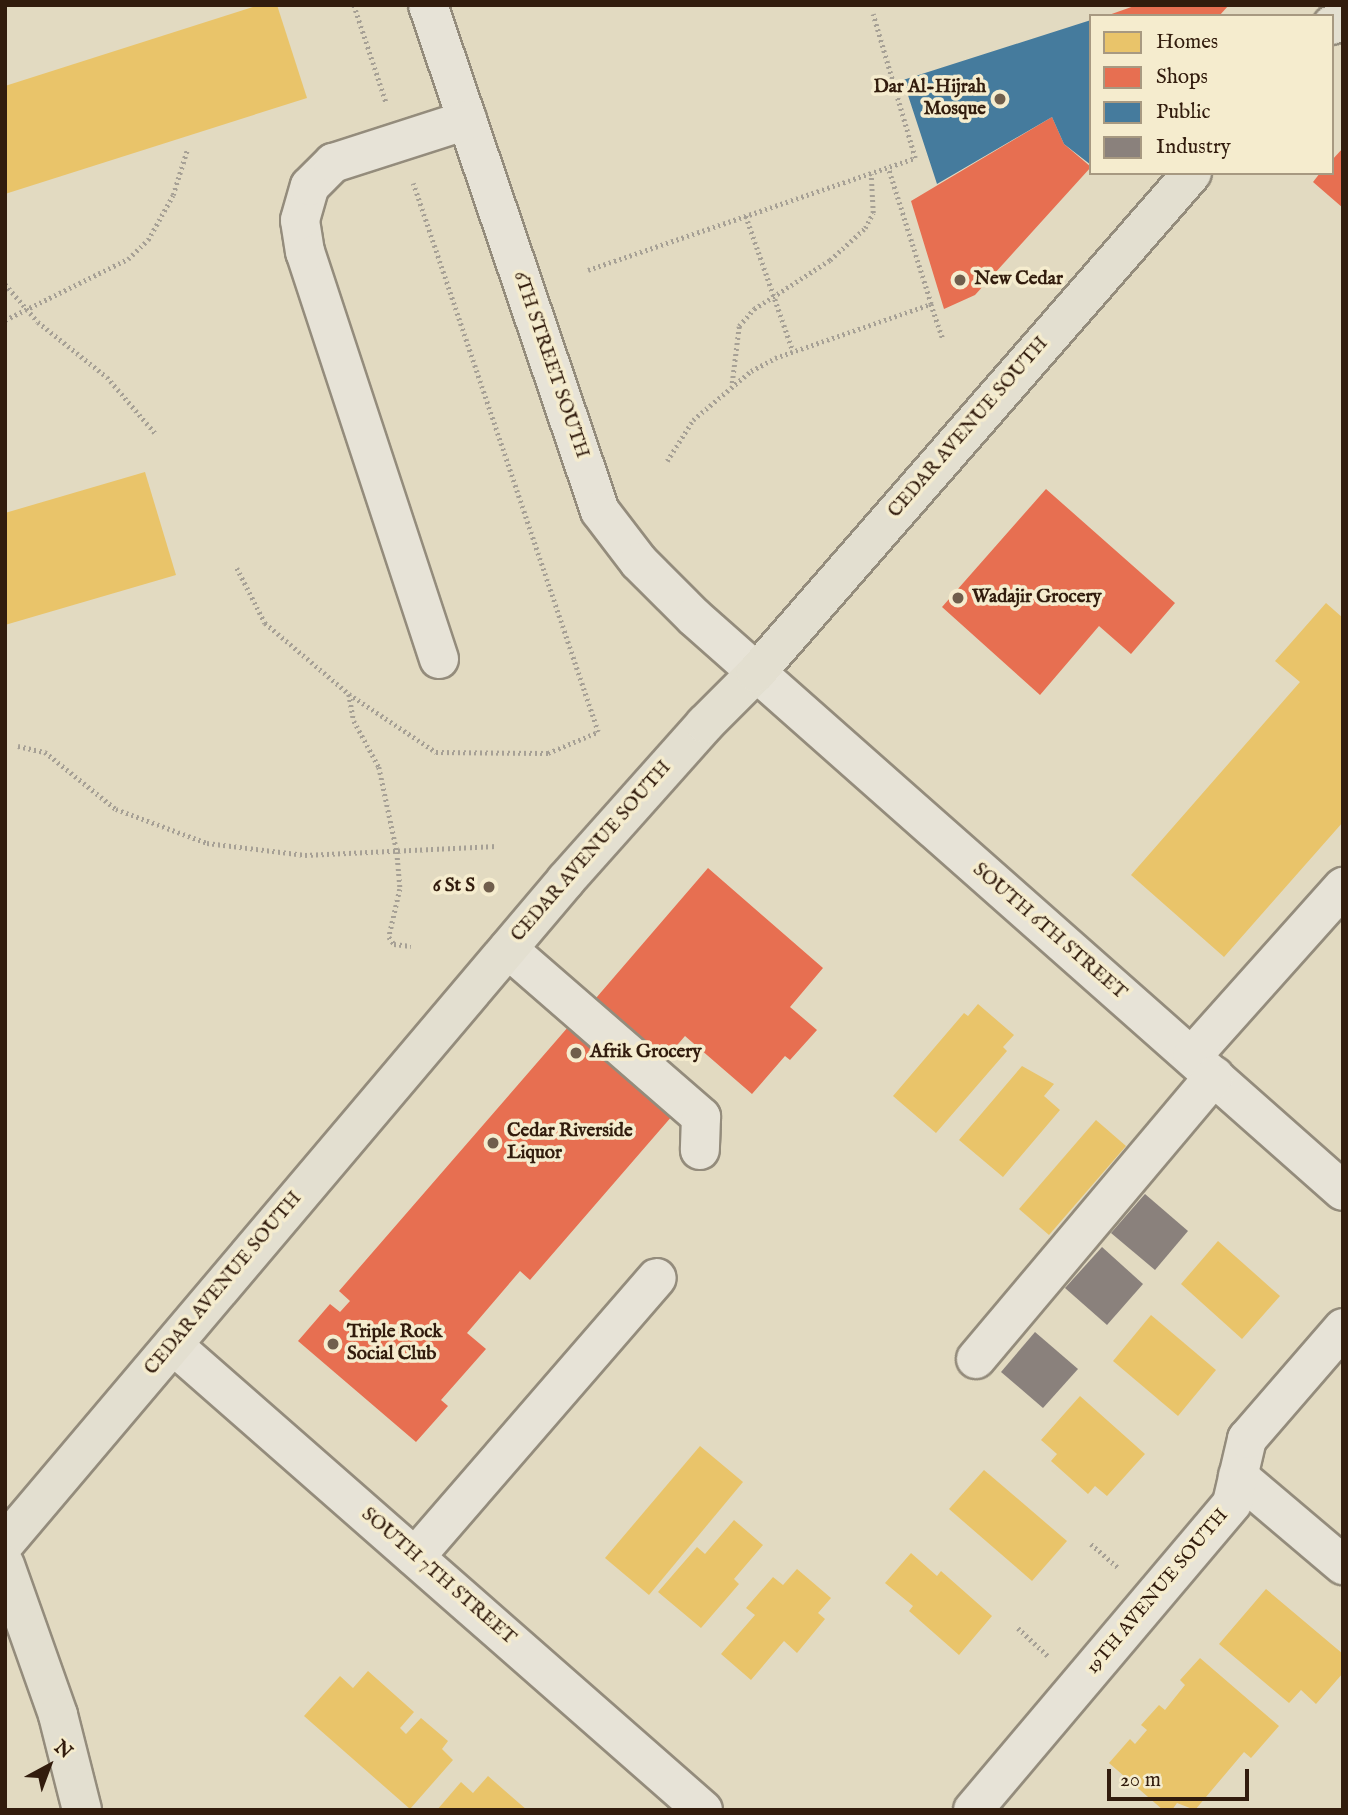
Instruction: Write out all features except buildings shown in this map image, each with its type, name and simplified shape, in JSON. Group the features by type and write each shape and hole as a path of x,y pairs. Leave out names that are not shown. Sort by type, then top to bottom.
{"main road":[{"name":"CEDAR AVENUE SOUTH","path":"5,1543 508,949 705,724 756,673 1190,175"},
{"path":"5,1565 58,1715 82,1810"}],"street":[{"name":"6TH STREET SOUTH","path":"428,5 600,511 639,562 756,673"},
{"path":"439,659 305,252 300,220 310,186 333,163 467,120"},
{"name":"SOUTH 6TH STREET","path":"756,673 1343,1191"},
{"path":"976,1359 1343,887"},
{"path":"508,949 702,1117 700,1150"},
{"path":"415,1557 657,1278"},
{"name":"19TH AVENUE SOUTH","path":"973,1810 1176,1573 1232,1503 1247,1439 1343,1328"},
{"name":"SOUTH 7TH STREET","path":"173,1345 703,1810"},
{"path":"1238,1476 1343,1565"}],"path":[{"path":"237,568 265,623 349,694 436,752 548,753 598,732 354,5"},
{"path":"588,270 915,158 873,14"},
{"path":"5,320 128,259 148,240 173,195 187,150"},
{"path":"888,168 943,339"},
{"path":"732,384 739,326 774,296 830,260 865,228 873,213 871,174"},
{"path":"746,216 793,351"},
{"path":"5,284 28,310 107,377 156,434"},
{"path":"667,461 693,421 732,384 793,351 931,304"},
{"path":"349,694 354,721 379,767 397,852 400,889 388,937 394,944 411,946"},
{"path":"18,746 45,752 116,809 207,842 305,855 497,846"},
{"path":"1091,1544 1128,1576"},
{"path":"1018,1628 1053,1660"}],"place":[{"name":"Dar Al-Hijrah Mosque","path":"1000,99"},
{"name":"New Cedar","path":"960,280"},
{"name":"Wadajir Grocery","path":"958,598"},
{"name":"6 St S","path":"489,887"},
{"name":"Afrik Grocery","path":"576,1053"},
{"name":"Cedar Riverside Liquor","path":"493,1143"},
{"name":"Triple Rock Social Club","path":"333,1344"}]}
